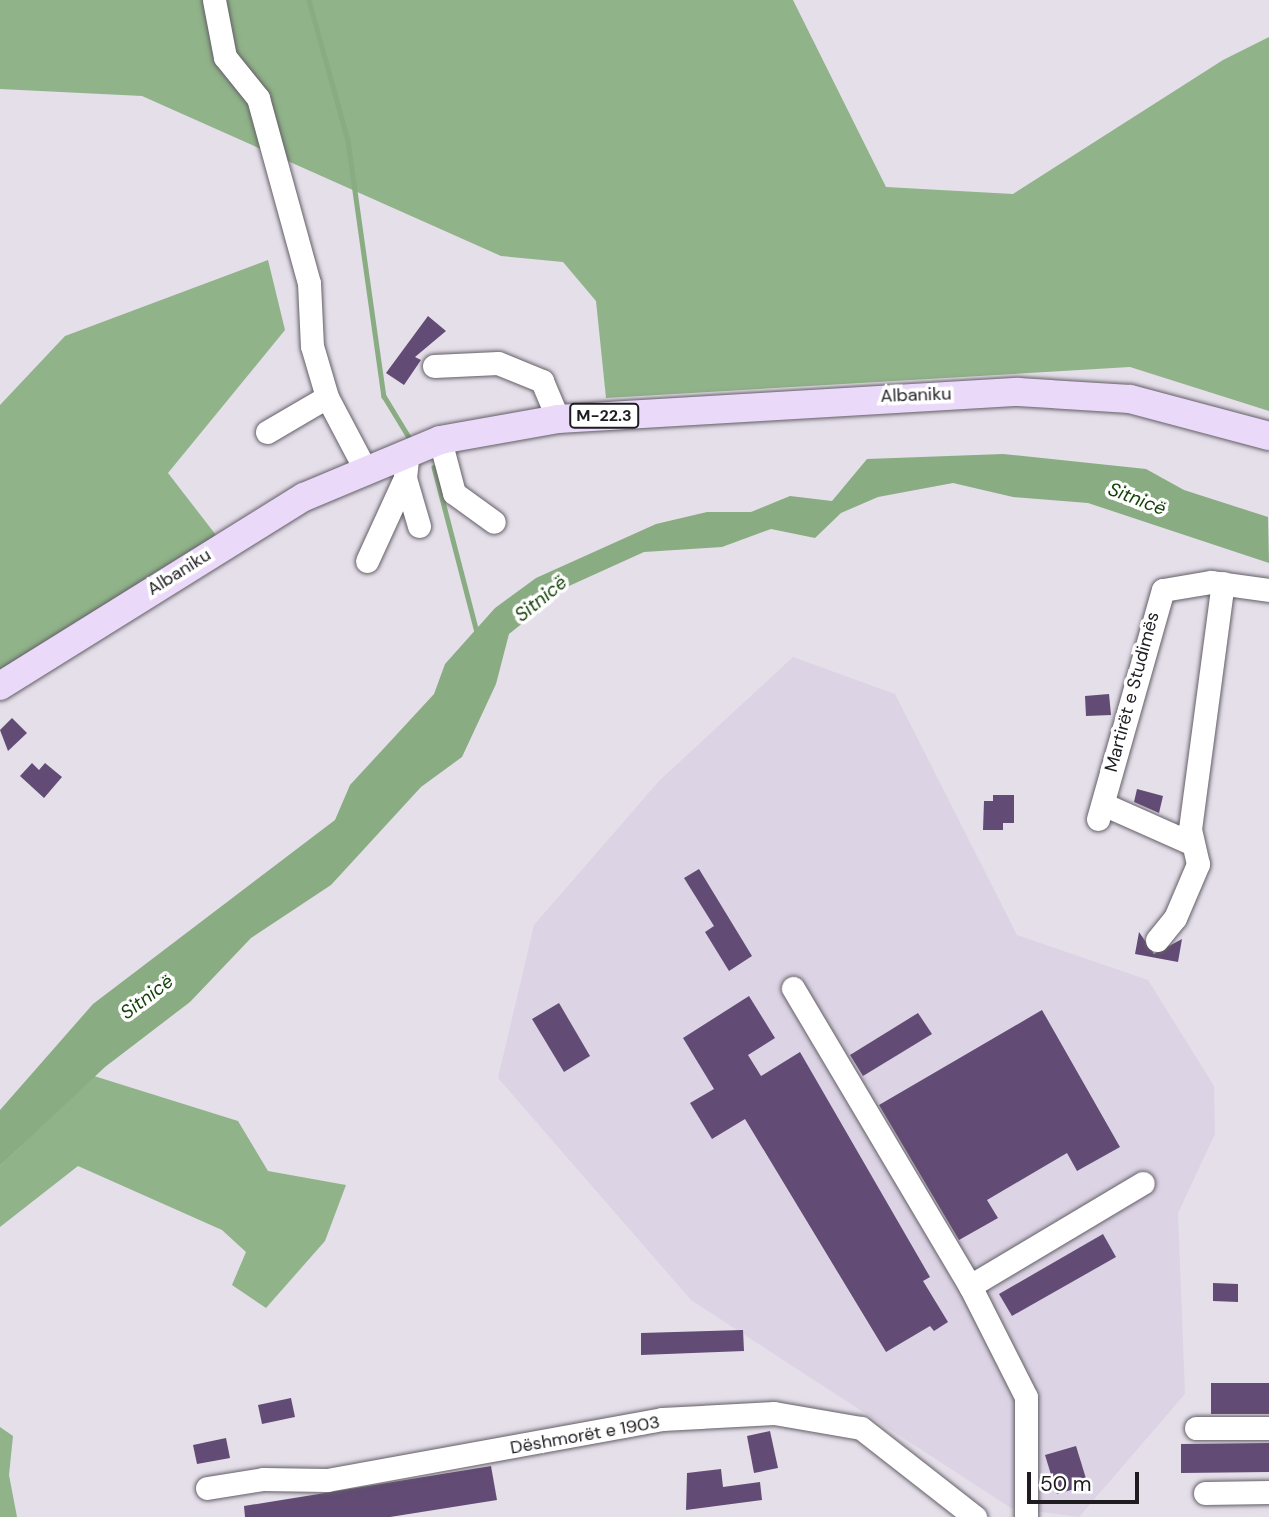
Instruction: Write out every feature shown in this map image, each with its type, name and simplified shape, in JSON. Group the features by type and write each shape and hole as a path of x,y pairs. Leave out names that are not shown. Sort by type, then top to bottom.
{"main road":[{"name":"Albaniku","path":"0,686 292,503 365,469 407,465 440,440 558,419 1018,392 1130,400 1269,436"}],"street":[{"path":"214,0 225,57 258,98 309,283 312,346 327,397 365,469"},
{"path":"435,366 498,363 542,381 558,419"},
{"path":"267,432 327,397"},
{"path":"440,440 454,493 494,522"},
{"path":"407,465 419,526"},
{"path":"367,561 407,465"},
{"name":"Martirët e Studimës","path":"1191,843 1100,811 1163,590 1172,583 1223,583 1269,590"},
{"path":"1157,940 1191,886 1198,864 1191,843 1223,583"},
{"path":"793,988 970,1286 1026,1397 1026,1511"},
{"path":"970,1286 1143,1183"},
{"name":"Dëshmorët e 1903","path":"207,1488 263,1479 327,1480 662,1419 774,1413 861,1428 975,1517"},
{"path":"1196,1428 1269,1428"},
{"path":"1205,1493 1269,1492"}],"shaded area":[{"path":"0,0 793,0 886,187 1013,194 1223,60 1269,37 1269,411 1130,367 606,398 596,301 563,262 501,256 142,96 0,89"},
{"path":"268,260 285,330 168,473 219,539 0,674 0,405 65,336"},
{"path":"793,657 895,694 1017,935 1148,980 1214,1086 1215,1134 1178,1213 1185,1394 1079,1517 1011,1508 691,1300 498,1078 534,925 659,781"},
{"path":"94,1076 238,1121 268,1171 346,1185 325,1241 266,1308 232,1285 246,1252 222,1230 78,1166 0,1227 0,1166"},
{"path":"0,1427 13,1436 9,1475 17,1517 0,1517"}],"water":[{"name":"Sitnicë","path":"1003,454 1146,469 1184,490 1268,517 1269,563 1088,503 1013,497 953,483 878,497 841,513 815,538 771,529 722,547 644,552 569,586 509,634 496,684 462,757 421,787 331,885 251,938 190,1002 105,1067 0,1166 0,1110 93,1004 335,820 350,785 434,694 445,664 495,608 536,578 656,524 707,512 751,512 790,496 832,501 867,459"}],"building":[{"path":"428,316 446,331 415,357 421,360 404,385 386,373"},
{"path":"1109,694 1111,715 1086,716 1085,696"},
{"path":"12,718 27,733 8,751 0,730"},
{"path":"32,763 39,770 45,763 62,777 44,798 20,776"},
{"path":"1137,789 1163,796 1159,813 1134,802"},
{"path":"993,795 1014,795 1014,823 1003,823 1003,830 983,830 984,801 993,801"},
{"path":"699,869 752,956 729,971 705,932 714,926 684,878"},
{"path":"1139,932 1154,954 1182,939 1178,962 1135,954"},
{"path":"749,996 775,1038 748,1055 761,1076 800,1052 930,1277 923,1281 948,1322 934,1331 930,1326 886,1352 745,1119 712,1139 690,1103 714,1089 683,1038"},
{"path":"559,1003 590,1056 564,1072 532,1019"},
{"path":"1042,1010 1120,1147 1077,1171 1067,1153 987,1200 998,1218 959,1240 879,1105"},
{"path":"918,1013 932,1034 863,1076 850,1055"},
{"path":"1103,1234 1116,1257 1012,1316 999,1294"},
{"path":"1213,1283 1238,1284 1238,1302 1213,1301"},
{"path":"743,1330 744,1351 641,1355 641,1333"},
{"path":"1211,1383 1269,1383 1269,1414 1211,1414"},
{"path":"291,1398 295,1417 262,1424 258,1405"},
{"path":"770,1431 778,1468 754,1473 747,1436"},
{"path":"226,1438 230,1458 197,1464 193,1445"},
{"path":"1269,1443 1269,1472 1181,1473 1181,1444"},
{"path":"1076,1446 1088,1485 1057,1494 1045,1455"},
{"path":"491,1466 497,1500 390,1517 245,1517 244,1506"},
{"path":"721,1469 723,1487 760,1482 762,1500 686,1510 687,1473"}],"waterway":[{"path":"309,0 348,141 384,396 412,442"},
{"path":"434,467 477,632"}]}
